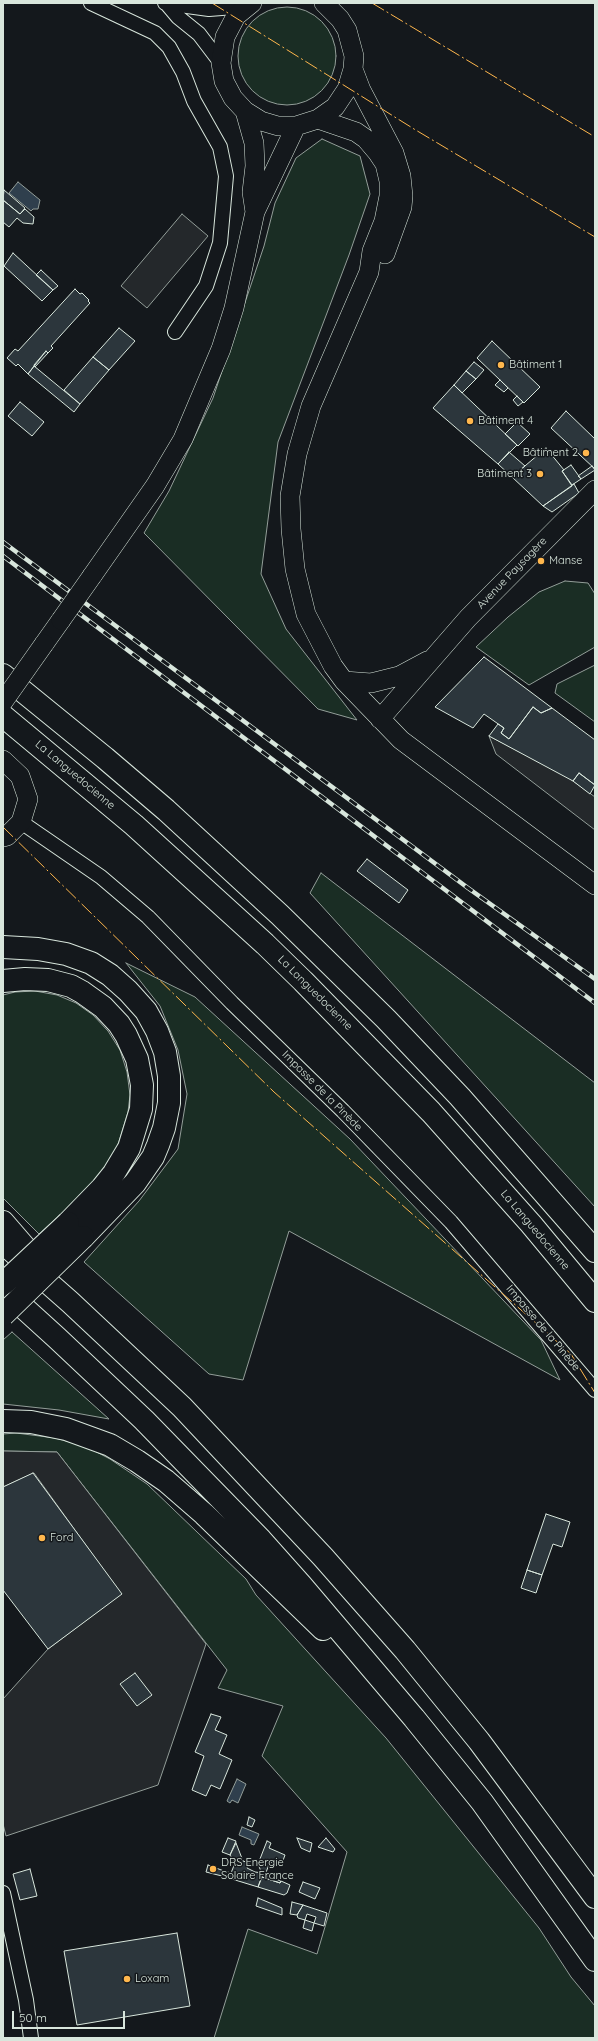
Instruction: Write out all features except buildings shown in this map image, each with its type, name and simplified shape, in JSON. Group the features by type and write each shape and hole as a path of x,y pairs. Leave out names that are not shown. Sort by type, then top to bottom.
{"highway":[{"path":"3,675 147,795 232,869 280,915 375,1008 450,1086 520,1163 595,1251"},
{"name":"La Languedocienne","path":"3,716 134,825 265,944 303,981 431,1112 531,1224 595,1302"},
{"path":"3,947 38,949 66,954 90,963 110,975 128,991 146,1011 157,1031 165,1052 169,1076 169,1103 164,1128 153,1157 134,1182 75,1230 3,1284"},
{"path":"3,981 25,979 48,980 71,986 82,992 102,1007 119,1024 126,1035 137,1060 142,1085 141,1109 135,1134 129,1148 114,1173 75,1230 3,1315"},
{"path":"3,1222 70,1302"},
{"path":"3,1243 70,1302 182,1407 282,1512 364,1602 479,1741 595,1897"},
{"path":"3,1289 102,1379 208,1486 302,1586 414,1718 482,1802 595,1960"},
{"path":"3,1421 31,1422 66,1429 110,1445 151,1470 204,1514 414,1718"}],"street":[{"path":"91,3 155,33 169,47 183,72 194,101 220,147 226,176 220,243 206,286 175,332"},
{"path":"250,5 236,16 225,37 221,63 224,81 230,92 245,111 261,121 278,126 296,126 318,119 335,106 347,90 353,69 354,56 347,30 340,19 326,3"},
{"path":"166,4 183,4 209,9 250,5"},
{"path":"166,4 199,34 221,63"},
{"path":"353,69 361,90 394,154 401,176 403,196 398,221 384,256 369,272"},
{"path":"245,111 254,143 252,192 255,212"},
{"path":"318,119 356,132 366,139 378,152 384,164 389,181 390,196 384,221 372,251 369,272 312,406 296,454 290,496 295,569 306,614 333,666 344,681 401,740 595,885"},
{"path":"3,702 155,486 183,439 218,355 234,308 255,212 296,126"},
{"name":"Avenue Paysagère","path":"380,719 468,618 595,490"},
{"name":"Avenue Paysagère","path":"344,681 371,683 399,676 432,659"},
{"path":"3,760 20,776 28,799 21,822 7,836 3,837"},
{"name":"Impasse de la Pinède","path":"21,822 101,877 148,917 232,1003 343,1111 451,1222 595,1390"},
{"path":"3,1893 12,1928 31,2038"}],"green space":[{"path":"277,7 297,7 306,10 322,21 333,37 336,46 336,66 333,75 322,91 306,102 297,105 277,105 260,97 252,91 246,83 238,66 238,46 246,29 252,21 260,15"},
{"path":"322,139 360,156 370,194 349,255 278,442 261,574 286,629 357,720 318,709 144,533 169,491 213,398 264,246 275,203 296,158"},
{"path":"565,581 588,583 595,594 595,647 529,685 476,647 508,617 539,592"},
{"path":"595,665 595,722 555,693 557,684"},
{"path":"321,873 595,1083 595,1207 310,893"},
{"path":"126,963 195,997 350,1139 541,1340 560,1380 289,1231 243,1380 209,1374 84,1262 139,1201 178,1149 187,1094 178,1050 160,1006"},
{"path":"35,991 57,995 76,1003 93,1015 108,1031 120,1050 127,1072 130,1095 128,1112 116,1151 99,1179 39,1234 3,1198 3,995 15,992"},
{"path":"12,1332 109,1419 59,1410 3,1404 3,1340"},
{"path":"16,1433 55,1438 85,1446 110,1459 147,1484 246,1579 256,1595 386,1738 539,1928 571,1977 595,2006 595,2038 214,2038 248,1929 317,1954 347,1852 262,1756 283,1706 218,1688 227,1670 57,1452 3,1451 3,1434"}],"shaded area":[{"path":"182,214 208,236 147,308 121,286"},
{"path":"489,736 566,776 595,797 595,830 496,754"},
{"path":"3,1451 57,1452 206,1644 158,1785 6,1836 3,1824 3,1699 48,1649 121,1594 34,1473 3,1487"}],"water":[{"path":"18,182 40,200 38,209 33,209 31,211 9,193"},
{"path":"237,1779 246,1784 238,1803 232,1800 230,1803 227,1801"},
{"path":"242,1827 259,1834 254,1845 251,1844 251,1840 239,1835"}],"railway":[{"path":"3,542 468,888 595,979"},
{"path":"3,556 595,1003"}],"power":[{"path":"212,3 414,129 595,237"},
{"path":"372,3 595,137"},
{"path":"3,827 274,1092 571,1354 595,1393"}],"place":[{"name":"Bâtiment 1","path":"501,365"},
{"name":"Bâtiment 4","path":"470,421"},
{"name":"Bâtiment 2","path":"586,453"},
{"name":"Bâtiment 3","path":"540,474"},
{"name":"Manse","path":"541,561"},
{"name":"Ford","path":"42,1538"},
{"name":"DRS Energie Solaire France","path":"213,1869"},
{"name":"Loxam","path":"127,1979"}]}
